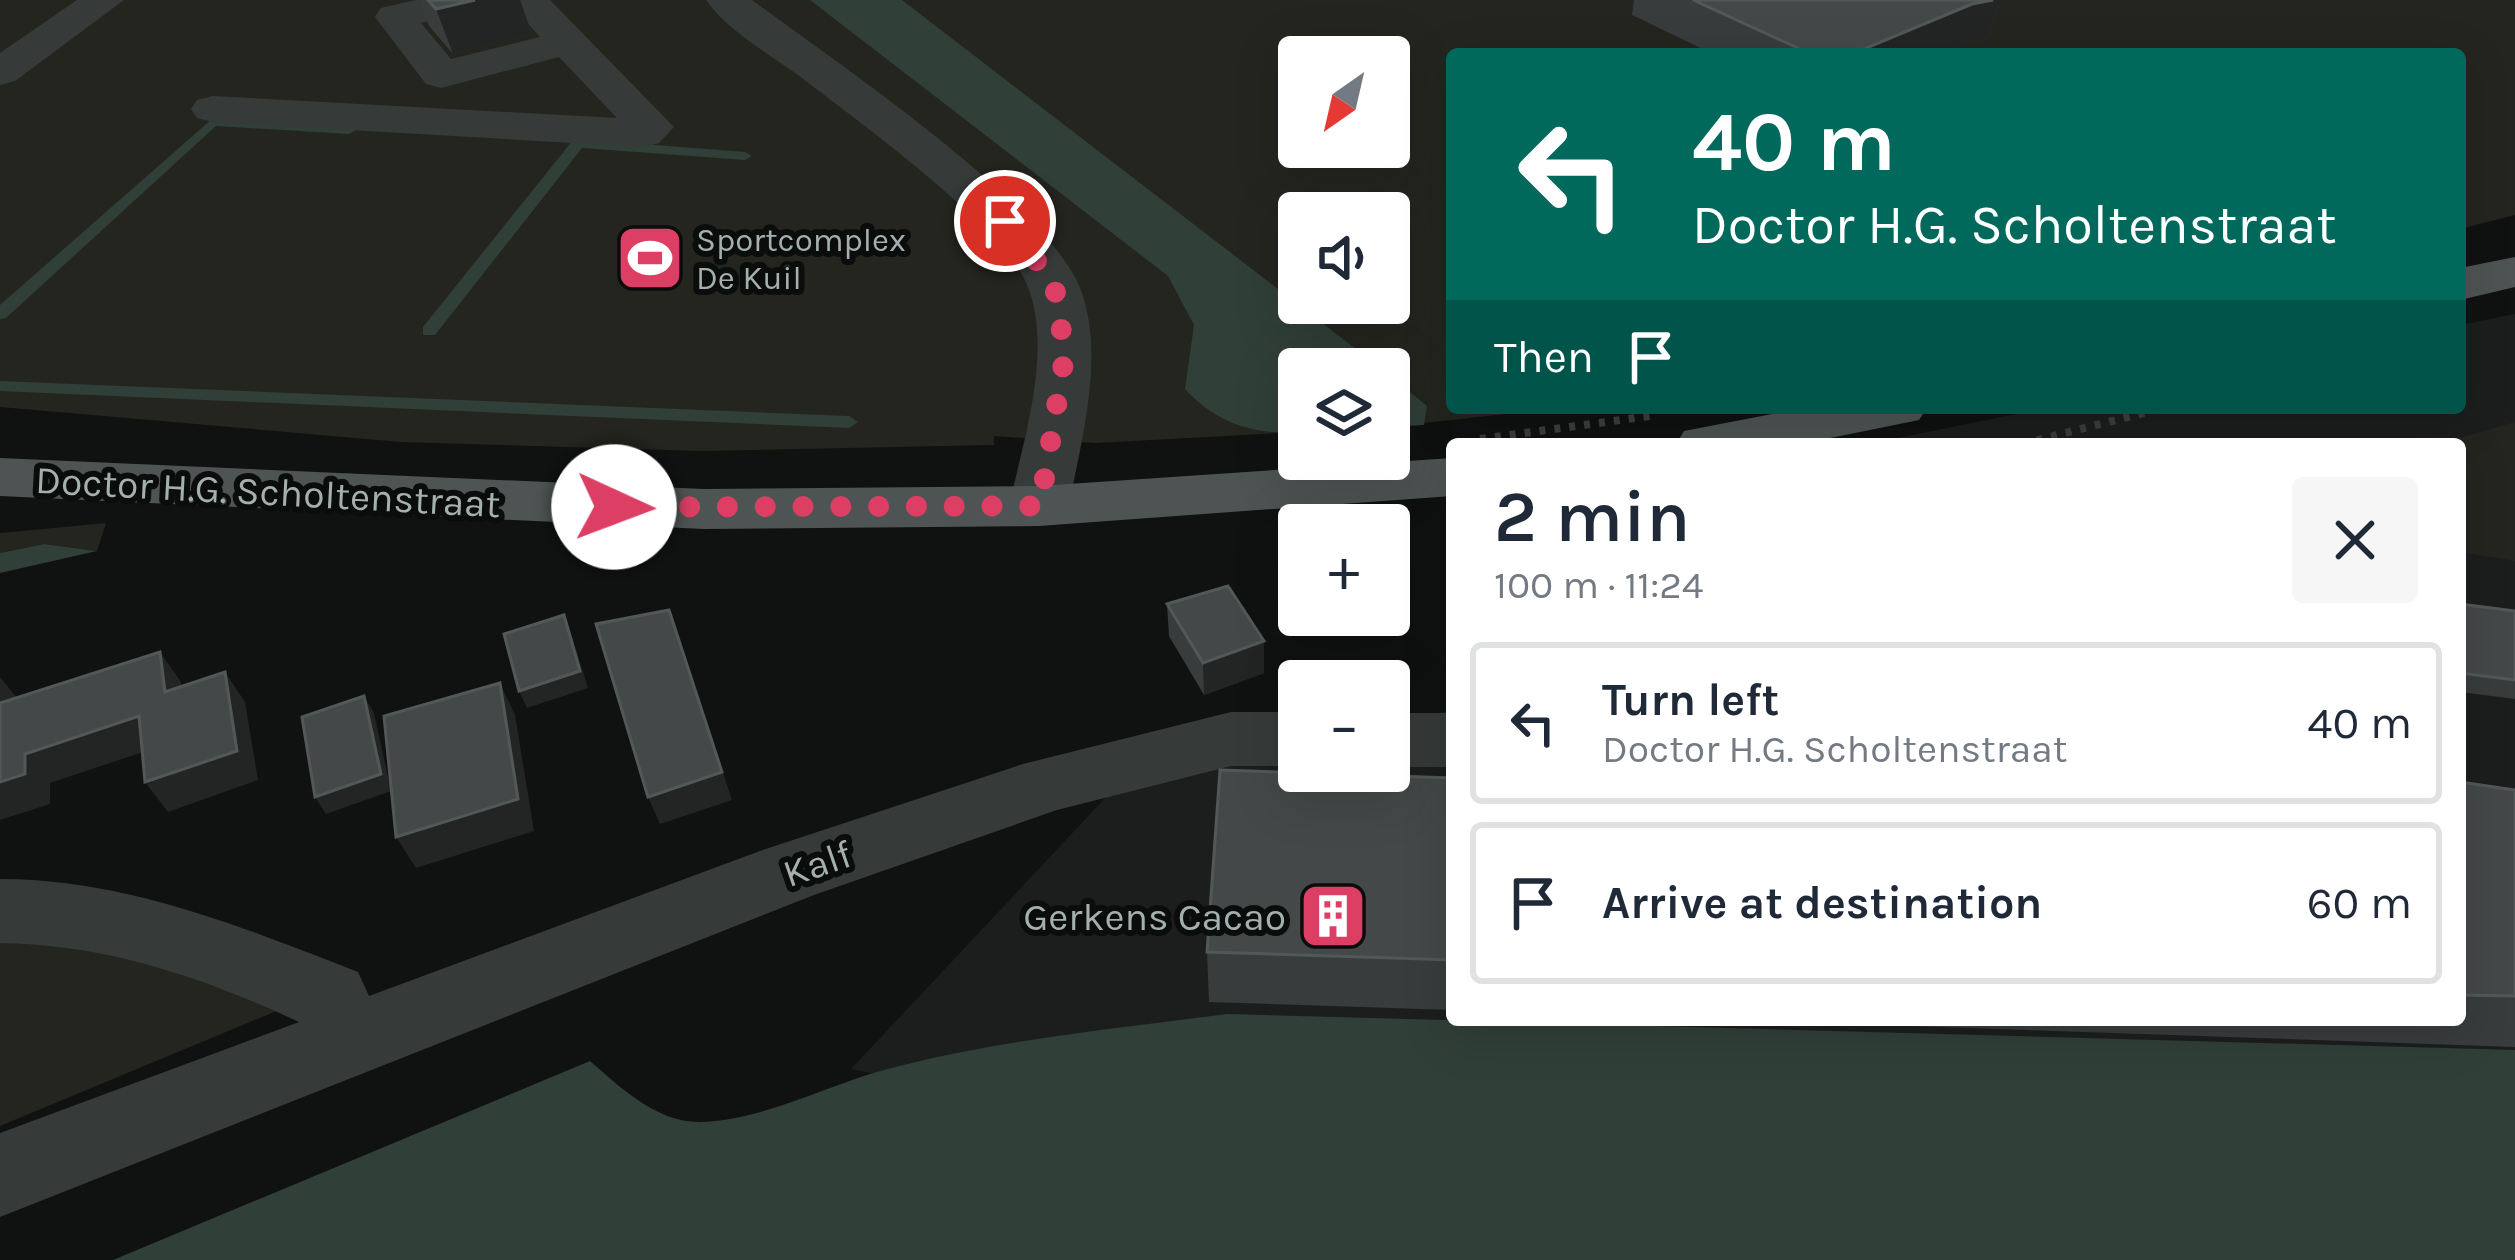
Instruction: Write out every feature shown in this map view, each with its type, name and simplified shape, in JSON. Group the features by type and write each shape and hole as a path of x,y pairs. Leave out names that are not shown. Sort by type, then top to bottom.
{"main road":[{"path":"2466,283 2515,272"},
{"path":"1686,429 1838,414"},
{"name":"Doctor H.G. Scholtenstraat","path":"0,477 522,504 1040,506 1446,461"}],"street":[{"path":"0,72 104,0"},
{"path":"441,75 395,17 470,0"},
{"path":"213,109 643,133 651,127 527,0"},
{"path":"726,0 1005,221 1054,283 1065,354 1040,506"},
{"path":"395,118 441,75 572,41"},
{"name":"Kalf","path":"0,1175 787,873 1049,784 1231,739 1278,739"},
{"path":"1410,740 1446,740"},
{"path":"0,911 45,908 217,952 329,998 348,1039"}],"path":[{"path":"2045,438 2139,414"},
{"path":"1618,438 1686,429"}],"shaded area":[{"name":"Sportcomplex De Kuil","path":"0,0 2515,0 2515,215 2466,227 2466,48 1446,48 1446,414 1505,414 1410,425 1410,348 1278,348 1278,433 1095,443 994,436 994,445 701,451 401,442 0,407"},
{"path":"810,0 902,0 1278,289 1278,324 1323,324 1355,348 1278,348 1278,431 1236,424 1209,410 1185,389 1194,325 1168,276"},
{"path":"2515,314 2515,1260 1809,1260 851,1069 1108,795 1278,753 1278,792 1410,792 1410,720 1446,711 1446,1026 2466,1026 2466,438 1898,438 2017,414 2466,414 2466,324"},
{"path":"1410,392 1427,406 1424,425 1410,426"},
{"path":"2515,422 2515,561 2466,553 2466,438 2459,438"},
{"path":"106,523 97,551 44,544 0,553 0,533"},
{"path":"44,544 97,551 0,573 0,553"},
{"path":"0,927 99,940 296,1003 0,1126"},
{"path":"1227,1014 1446,1020 1446,1026 1656,1026 2515,1050 2515,1260 113,1260 590,1061 654,1110 699,1122 746,1116 884,1070 1055,1036"}],"building":[{"path":"428,0 475,0 436,9"},
{"path":"1693,0 1993,0 1972,4 1866,48 1798,48"},
{"path":"1228,586 1264,641 1203,663 1167,604"},
{"path":"2466,605 2515,611 2515,680 2466,674"},
{"path":"669,610 722,772 648,797 596,624"},
{"path":"564,615 580,671 519,691 504,634"},
{"path":"160,652 165,692 225,672 237,751 145,782 139,716 25,754 25,774 0,782 0,703"},
{"path":"500,683 518,799 396,837 384,716"},
{"path":"364,696 381,774 315,797 302,717"},
{"name":"Gerkens Cacao","path":"1220,770 1278,772 1278,792 1410,792 1410,777 1446,778 1446,960 1207,952"},
{"path":"2466,783 2515,790 2515,996 2466,995"}],"waterway":[{"path":"0,314 213,122 349,130"},
{"path":"429,331 578,143 745,156"},
{"path":"0,386 849,422"}],"place":[{"name":"Sportcomplex De Kuil","path":"650,258"},
{"name":"Gerkens Cacao","path":"1333,916"}],"route":[{"path":"614,507 1040,506 1065,354 1054,283 1005,221"}]}
